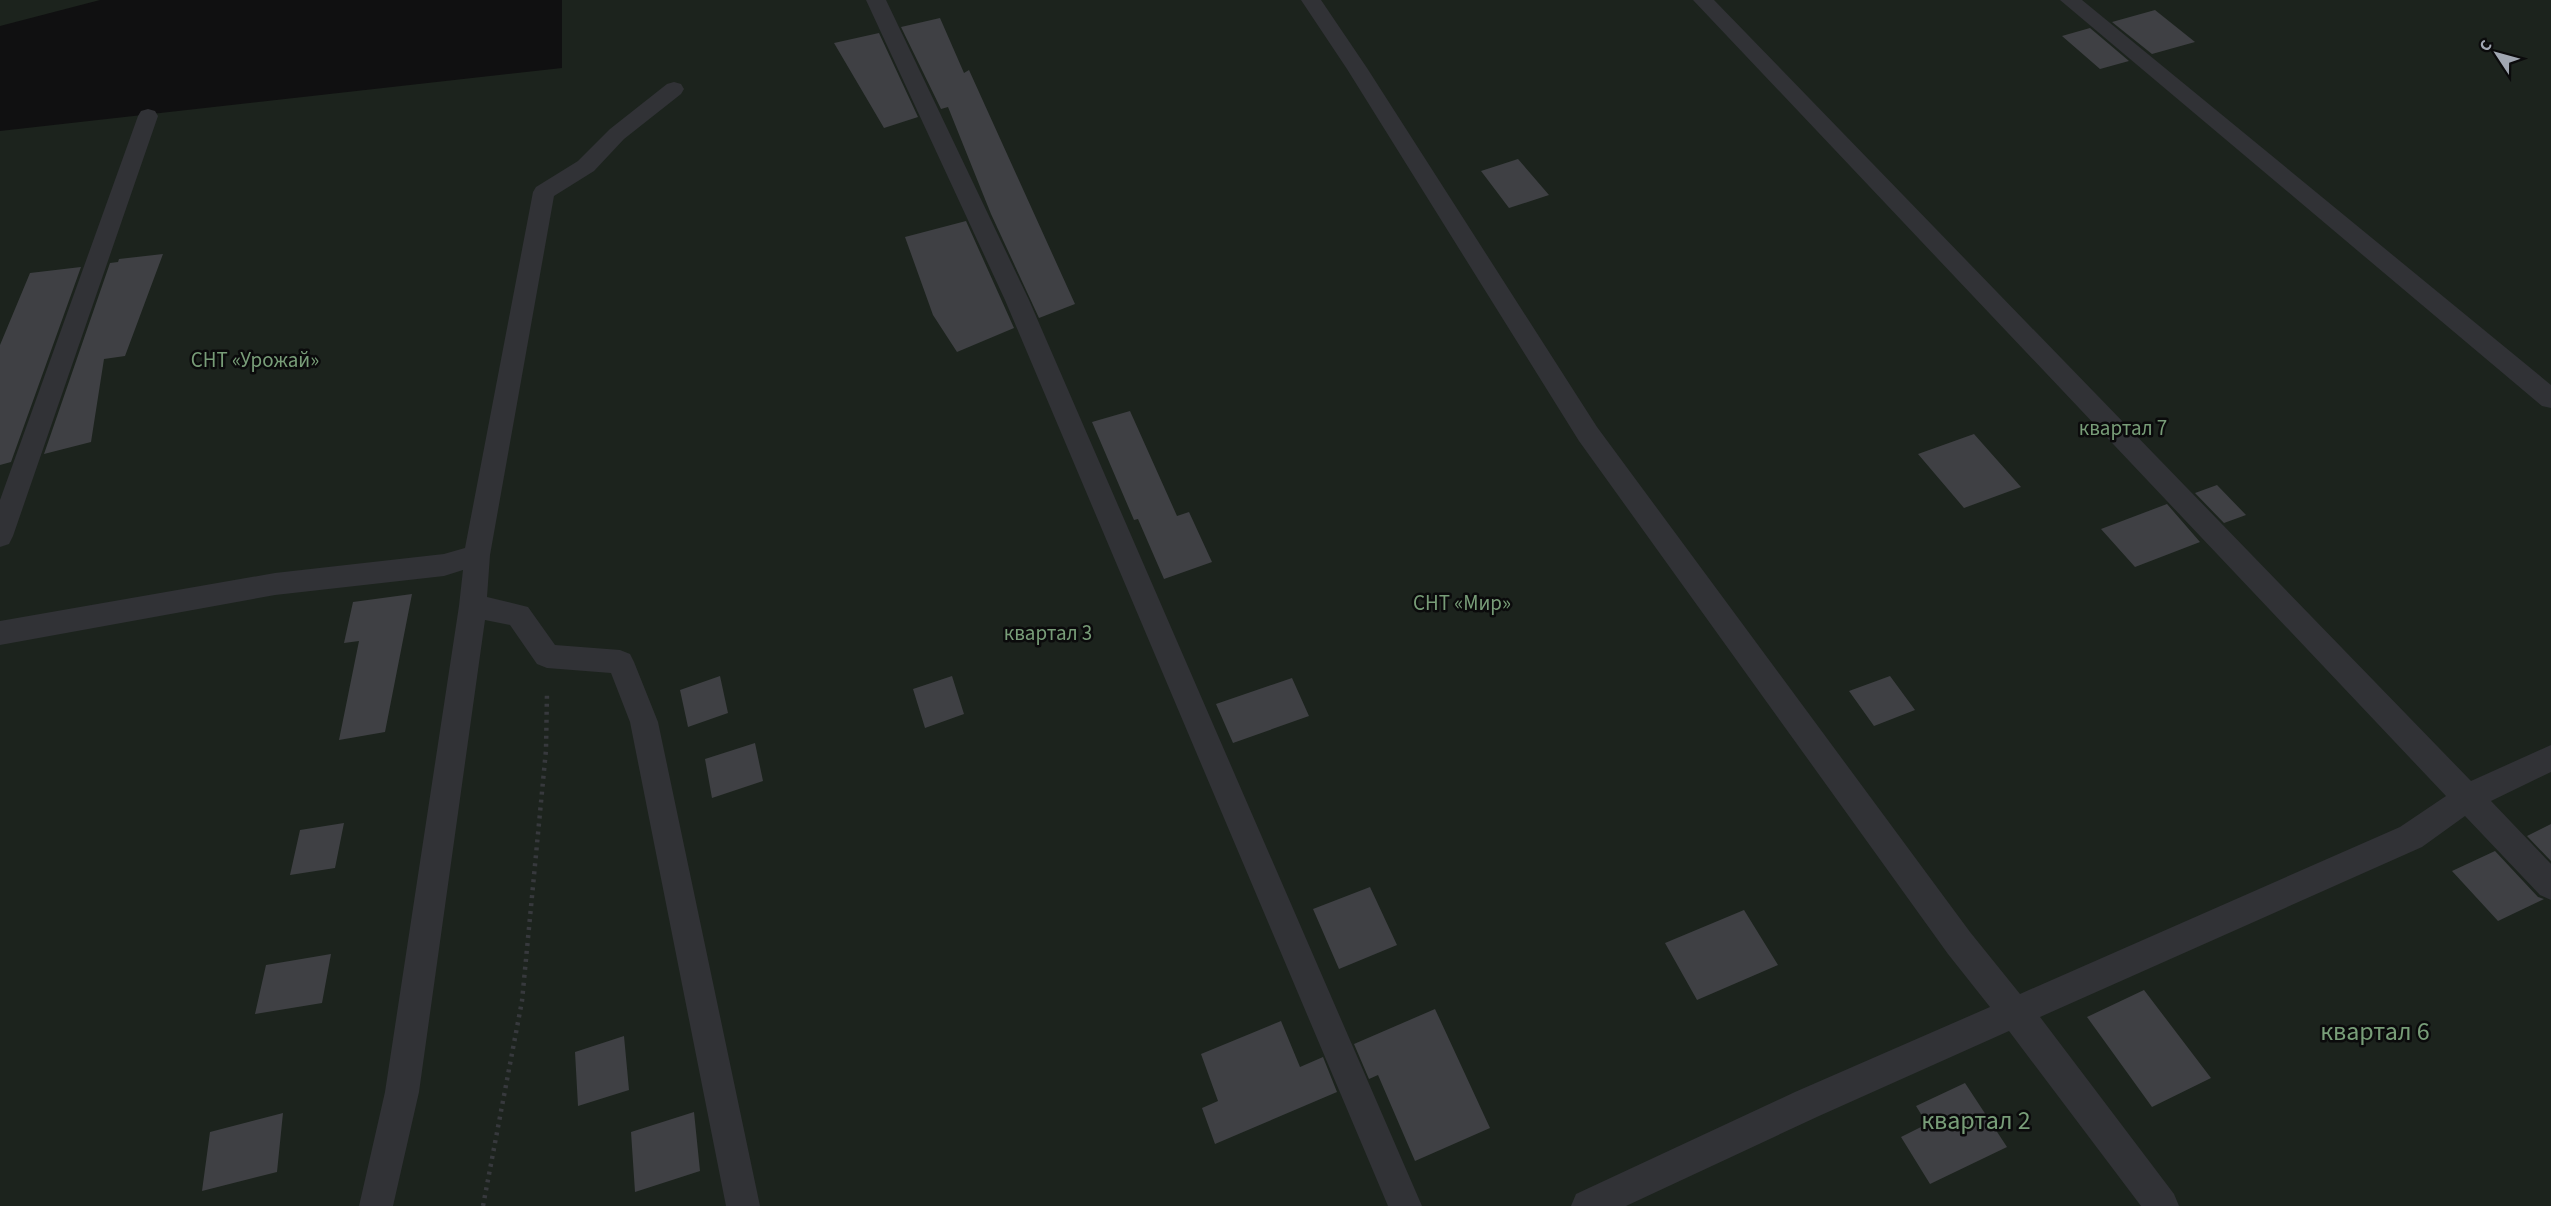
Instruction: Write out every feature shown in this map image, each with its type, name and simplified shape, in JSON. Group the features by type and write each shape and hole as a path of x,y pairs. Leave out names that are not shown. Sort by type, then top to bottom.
{"lane":[{"path":"876,0 1017,300 1405,1206"},
{"path":"1311,0 1357,68 1588,434 1959,943 2015,1012 2162,1206"},
{"path":"1703,0 2551,885"},
{"path":"2070,0 2551,399"},
{"path":"376,1206 402,1092 473,606 477,555 544,192 586,166 617,134 674,89"},
{"path":"0,536 148,116"},
{"path":"0,633 275,584 444,565 477,555"},
{"path":"473,606 518,615 547,656 620,662 644,722 743,1206"},
{"path":"1588,1206 1807,1104 2411,837 2467,798 2551,758"}],"path":[{"path":"483,1206 522,1001 546,750 547,656"}],"green space":[{"path":"0,0 100,0 0,26"},
{"name":"СНТ «Мир»","path":"562,0 2551,0 2551,1206 0,1206 0,131 562,68"}],"building":[{"path":"2155,10 2195,42 2152,54 2112,22"},
{"path":"940,18 964,73 969,70 1075,304 1039,318 991,214 948,107 941,109 901,27"},
{"path":"2090,28 2129,61 2100,69 2062,36"},
{"path":"879,33 918,117 884,128 834,43"},
{"path":"1518,159 1549,195 1509,208 1481,171"},
{"path":"966,221 1014,328 957,352 933,315 905,237"},
{"path":"163,254 125,356 104,359 91,442 44,454 110,263 118,262 119,259"},
{"path":"81,267 11,462 0,465 0,345 30,273"},
{"path":"1130,411 1177,516 1189,512 1212,562 1164,579 1138,519 1134,520 1092,422"},
{"path":"1974,434 2021,487 1964,508 1918,454"},
{"path":"2217,485 2246,515 2224,523 2195,493"},
{"path":"2167,504 2200,542 2135,567 2101,529"},
{"path":"412,594 385,732 339,740 359,641 344,643 353,602"},
{"path":"720,676 728,713 688,727 680,690"},
{"path":"952,676 964,714 925,728 913,689"},
{"path":"1890,676 1915,710 1874,726 1849,691"},
{"path":"1292,678 1309,716 1233,743 1216,704"},
{"path":"755,743 763,781 712,798 705,759"},
{"path":"344,823 335,868 290,875 300,830"},
{"path":"2551,824 2551,861 2527,836"},
{"path":"2495,851 2538,897 2544,899 2498,921 2452,871"},
{"path":"1370,887 1397,945 1339,969 1313,909"},
{"path":"1744,910 1778,965 1697,1000 1665,943"},
{"path":"331,954 322,1003 255,1014 266,965"},
{"path":"2144,990 2211,1078 2152,1107 2087,1017"},
{"path":"1435,1009 1490,1128 1415,1161 1378,1075 1369,1079 1354,1044"},
{"path":"1281,1021 1300,1067 1323,1057 1337,1092 1215,1144 1202,1108 1218,1101 1201,1054"},
{"path":"624,1036 629,1090 578,1106 575,1052"},
{"path":"1965,1083 2007,1147 1930,1184 1901,1137 1927,1124 1916,1106"},
{"path":"694,1112 700,1171 635,1192 631,1132"},
{"path":"283,1113 277,1172 202,1191 210,1132"}],"park label":[{"name":"СНТ «Урожай»","path":"255,360"},
{"name":"квартал 7","path":"2123,428"},
{"name":"квартал 3","path":"1048,633"},
{"name":"квартал 6","path":"2375,1031"},
{"name":"квартал 2","path":"1976,1120"}]}
